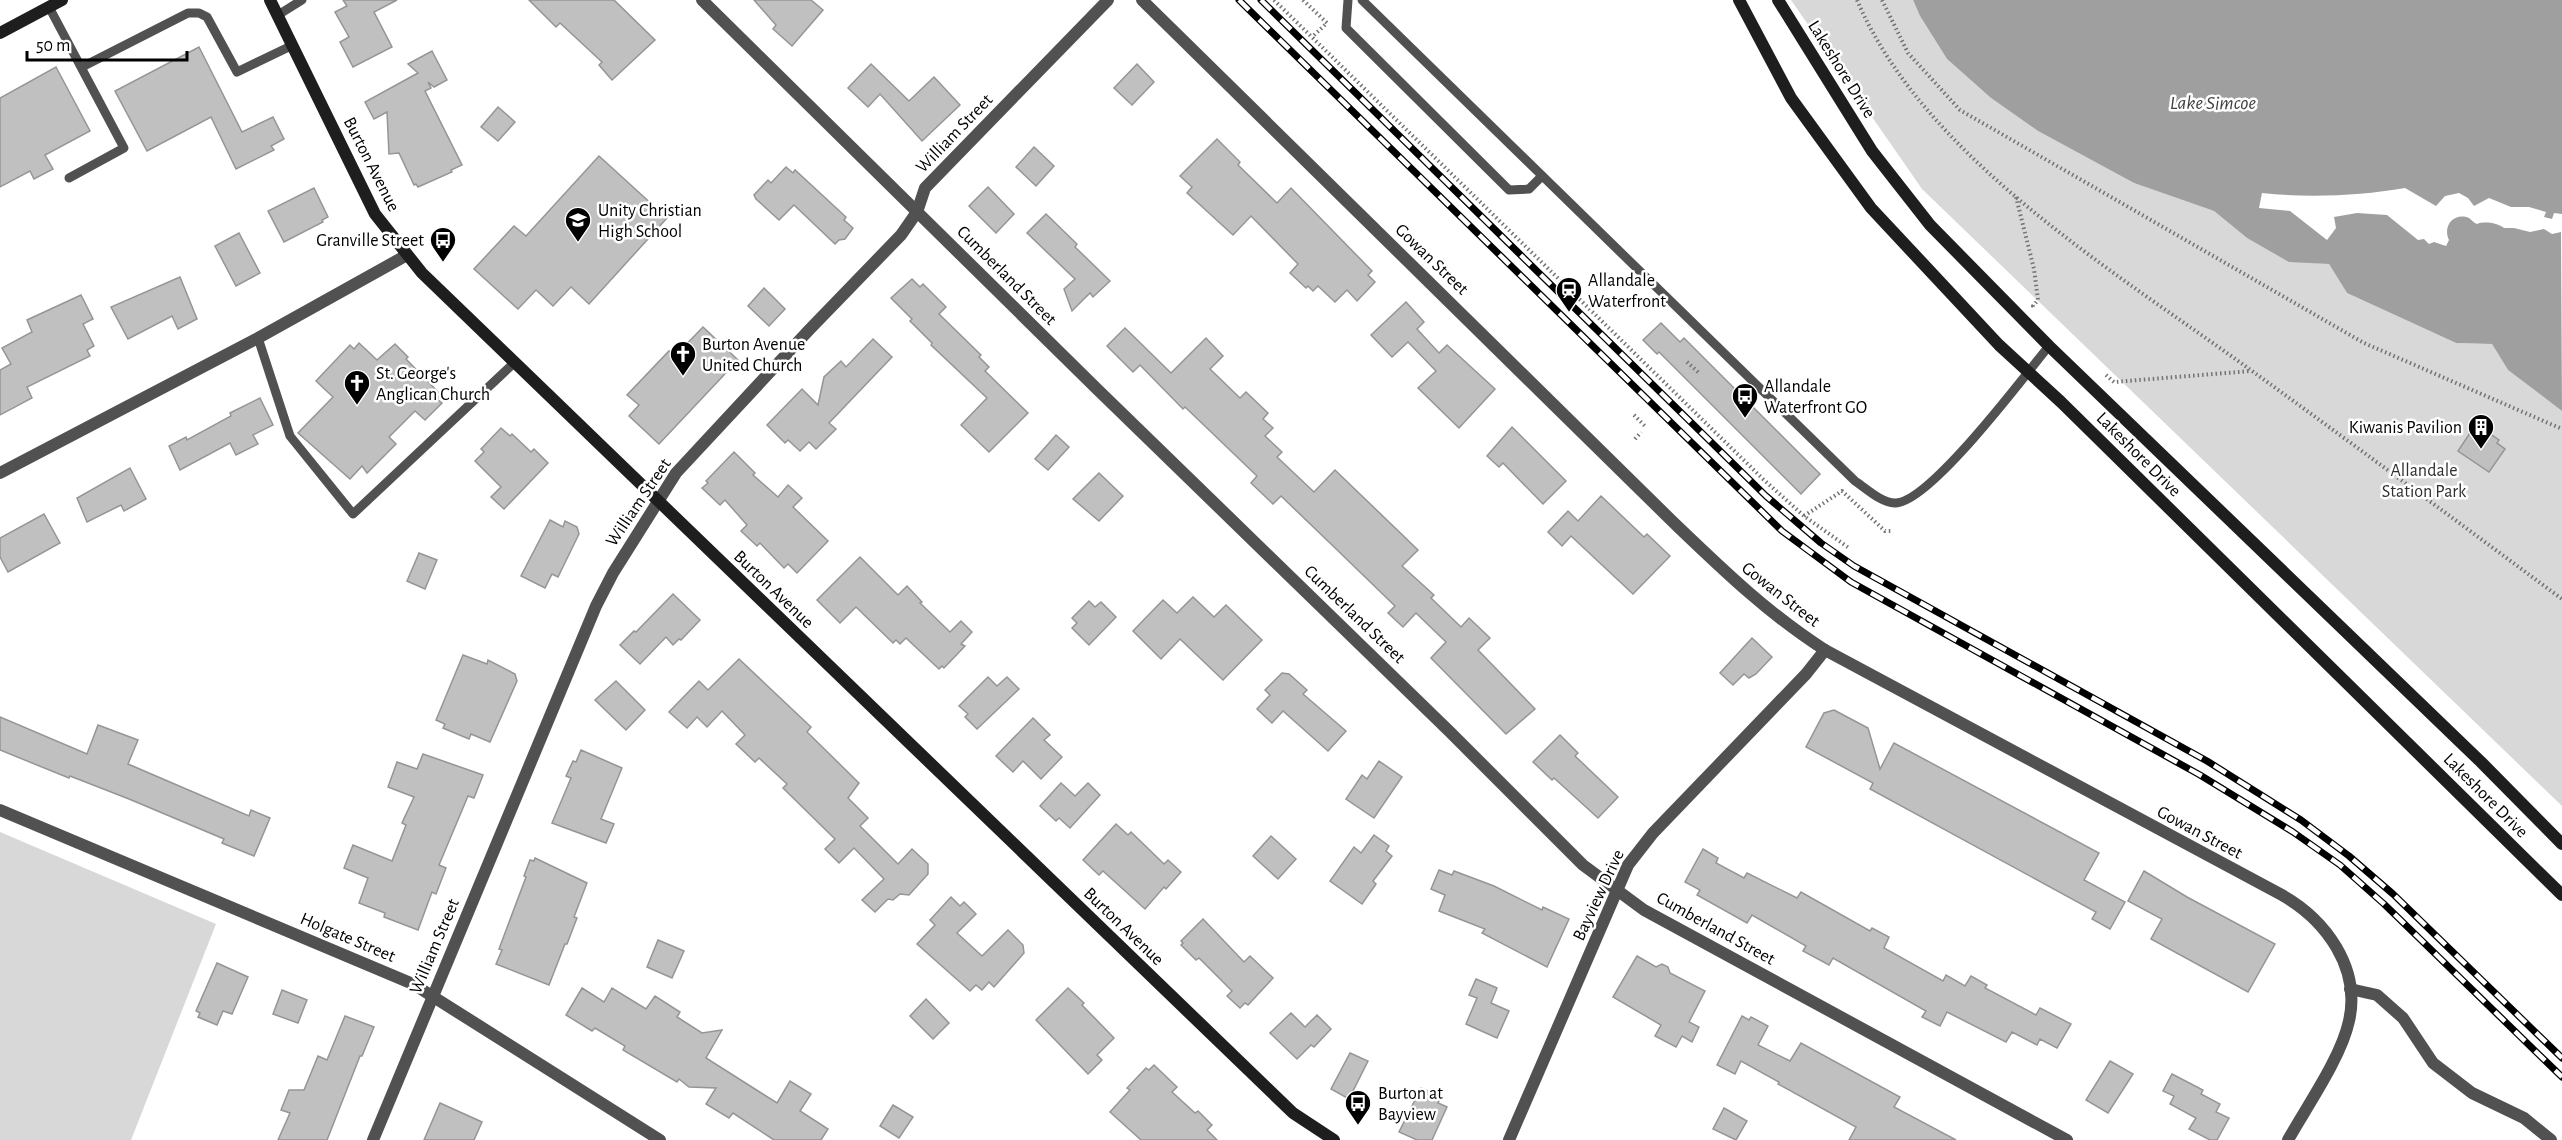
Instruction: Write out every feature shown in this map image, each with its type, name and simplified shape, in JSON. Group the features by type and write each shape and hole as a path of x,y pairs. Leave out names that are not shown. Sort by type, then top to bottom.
{"main road":[{"path":"0,33 62,0"},
{"name":"Burton Avenue","path":"270,0 375,214 406,255 463,314 1293,1113 1334,1140"},
{"name":"Lakeshore Drive","path":"1738,0 1791,98 1871,208 2027,373 2061,402 2562,895"},
{"name":"Lakeshore Drive","path":"1778,0 1872,151 1930,225 2049,346 2456,738 2562,844"}],"street":[{"name":"Cumberland Street","path":"702,0 1583,865 1644,910 2067,1140"},
{"name":"William Street","path":"373,1140 596,606 613,573 657,501 676,474 809,330 901,235 917,212 925,188 1108,0"},
{"name":"Gowan Street","path":"1142,0 1730,577 1774,615 1825,650 2301,906 2315,917 2340,955 2350,989 2349,1022 2342,1040 2288,1140"},
{"path":"0,473 258,338 406,255"},
{"name":"Bayview Drive","path":"1509,1140 1628,866 1653,833 1806,674 1825,650"},
{"name":"Holgate Street","path":"0,810 413,984 660,1140"},
{"path":"2350,989 2377,995 2403,1018 2433,1063 2472,1093 2524,1118 2551,1140"}],"lane":[{"path":"278,15 302,0"},
{"path":"1348,0 1346,28 1509,190 1529,189 1542,176"},
{"path":"1362,0 1855,481 1883,500 1897,503 1927,487 2001,406 2049,346"},
{"path":"49,7 124,148 69,178"},
{"path":"82,68 188,13 199,13 207,17 237,72 294,45"},
{"path":"258,338 290,436 353,514 514,363"}],"path":[{"path":"1274,0 1763,479 1804,516 1849,548"},
{"path":"1303,0 1326,23 1312,38"},
{"path":"1857,0 1867,23 1888,57 1927,109 1978,165 2098,260 2562,599"},
{"path":"1882,0 1908,53 1960,110 2364,343 2562,429"},
{"path":"2016,196 2034,269 2038,300 2033,306"},
{"path":"1687,362 1700,373"},
{"path":"2102,372 2114,382 2252,371"},
{"path":"1634,415 1646,427"},
{"path":"1635,439 1641,432"},
{"path":"1804,516 1842,491 1886,531 1893,531"}],"green space":[{"name":"Allandale Station Park","path":"1791,0 1913,0 1920,16 1947,59 1991,98 2038,131 2134,183 2214,211 2247,238 2289,261 2329,264 2347,293 2456,343 2492,344 2508,370 2562,411 2562,806 1922,189"},
{"path":"0,832 216,924 131,1140 0,1140"}],"water":[{"name":"Lake Simcoe","path":"1913,0 2562,0 2562,214 2554,213 2552,219 2544,217 2546,212 2529,207 2511,207 2489,198 2474,206 2468,198 2459,193 2445,196 2436,206 2405,188 2334,195 2262,193 2259,208 2290,211 2327,240 2336,228 2334,217 2357,213 2387,215 2418,240 2424,239 2429,244 2434,242 2446,246 2449,240 2447,229 2451,221 2459,217 2469,218 2477,224 2491,223 2504,228 2530,232 2544,229 2552,234 2561,232 2562,411 2508,370 2492,344 2456,343 2347,293 2329,264 2289,262 2247,238 2214,211 2134,183 2038,131 1991,98 1947,59 1920,16"}],"building":[{"path":"343,0 397,0 374,12 392,47 353,67 340,42 349,37 335,12 347,6"},
{"path":"529,0 614,0 655,40 612,80 599,65 602,62 560,23 556,27"},
{"path":"754,0 811,0 823,10 792,46 773,29 776,25"},
{"path":"199,47 242,132 273,117 284,139 271,146 274,150 236,169 211,117 147,151 115,91"},
{"path":"432,51 447,80 434,87 428,82 431,88 425,91 462,165 418,187 414,185 399,153 389,154 387,112 374,119 365,102 418,73 408,64"},
{"path":"871,64 909,101 934,77 960,105 922,141 880,94 868,107 848,88"},
{"path":"1137,64 1154,82 1132,105 1114,88"},
{"path":"56,67 90,131 45,155 53,169 34,179 30,171 0,187 0,98"},
{"path":"498,107 515,122 498,141 481,127"},
{"path":"1217,139 1240,162 1238,165 1277,203 1291,188 1372,271 1368,275 1375,282 1357,301 1347,290 1335,302 1318,286 1313,291 1308,286 1306,288 1290,273 1298,264 1251,216 1233,235 1187,193 1192,187 1180,176"},
{"path":"1034,147 1054,166 1036,186 1016,167"},
{"path":"599,156 667,218 589,304 571,287 553,306 536,290 518,309 474,269 514,226 526,236"},
{"path":"786,167 793,173 795,170 846,217 844,220 853,228 845,239 835,244 794,205 779,220 756,199 754,195 768,180 771,183"},
{"path":"988,187 1014,214 996,233 969,206"},
{"path":"314,188 328,217 322,220 323,222 284,242 268,211"},
{"path":"1046,214 1077,244 1075,247 1110,281 1093,297 1090,293 1072,311 1064,289 1075,279 1027,233"},
{"path":"239,233 260,273 236,286 215,246"},
{"path":"180,277 197,319 178,329 172,316 128,339 111,307"},
{"path":"912,279 920,287 923,284 946,307 939,314 981,355 979,357 989,367 985,371 1028,413 989,452 961,425 987,398 931,345 932,343 910,321 912,319 891,298"},
{"path":"764,288 785,309 769,326 748,306"},
{"path":"81,295 93,319 83,324 94,346 87,350 90,356 27,387 32,398 0,415 0,370 11,364 2,348 32,332 27,320"},
{"path":"1406,302 1424,322 1417,329 1439,353 1447,345 1495,389 1459,428 1418,388 1436,371 1408,342 1392,357 1371,335"},
{"name":"Allandale Waterfront GO","path":"1661,323 1680,342 1684,338 1820,474 1801,494 1659,352 1657,354 1643,340"},
{"name":"Burton Avenue United Church","path":"703,327 738,360 659,444 629,416 639,405 627,395 669,351 674,357"},
{"path":"1125,328 1171,373 1206,338 1223,356 1210,369 1240,398 1246,392 1268,413 1263,419 1273,428 1265,436 1282,452 1277,457 1314,492 1335,470 1418,550 1402,566 1434,595 1431,598 1461,627 1469,618 1490,638 1478,650 1535,709 1506,734 1431,658 1446,642 1416,613 1403,627 1388,613 1395,606 1281,496 1273,504 1251,483 1257,476 1185,407 1183,409 1140,365 1133,372 1107,346"},
{"path":"873,339 892,357 829,423 836,429 816,449 809,442 800,451 788,440 785,443 767,425 802,389 818,405 824,377 841,361 846,367"},
{"name":"St. George's Anglican Church","path":"359,343 377,360 395,344 408,357 406,359 441,395 437,399 442,403 425,420 415,411 389,437 396,444 367,473 362,466 350,479 298,433 333,397 316,381 350,345 354,349"},
{"path":"260,398 273,425 253,435 258,444 236,455 230,443 180,470 169,446 186,437 187,440 231,416 230,413"},
{"path":"1512,427 1566,481 1543,504 1503,463 1499,467 1487,456"},
{"name":"Kiwanis Pavilion","path":"2474,427 2481,432 2483,429 2499,440 2497,443 2505,449 2489,472 2458,451"},
{"path":"501,428 510,436 512,434 531,452 534,449 548,463 504,509 491,497 501,487 475,461 484,452 481,449"},
{"path":"1056,435 1069,447 1048,470 1035,459"},
{"path":"734,452 755,473 753,475 778,497 788,485 802,498 793,507 828,541 797,573 788,564 784,568 760,543 757,546 741,531 747,525 725,500 720,505 702,488"},
{"path":"130,468 146,499 124,511 121,505 87,522 77,498"},
{"path":"1099,473 1123,496 1099,521 1073,499"},
{"path":"1601,496 1644,537 1647,534 1670,556 1633,594 1571,536 1562,546 1548,532 1568,511 1578,521"},
{"path":"44,514 60,543 8,572 0,557 0,538"},
{"path":"550,520 563,527 565,521 577,527 579,534 558,577 552,574 545,588 521,576"},
{"path":"419,553 437,560 425,589 407,581"},
{"path":"860,557 898,595 907,586 922,602 920,603 950,632 961,621 972,632 961,644 965,646 944,668 942,666 939,669 906,638 900,644 896,640 893,643 856,607 840,623 817,600"},
{"path":"673,594 700,620 673,645 666,637 640,664 620,645"},
{"path":"1193,597 1214,617 1226,605 1262,640 1223,680 1180,639 1161,659 1133,631 1163,600 1177,613"},
{"path":"1089,601 1095,607 1101,602 1116,617 1089,645 1072,628 1077,623 1072,618"},
{"path":"1752,638 1772,657 1756,674 1749,678 1744,674 1733,685 1720,673"},
{"path":"463,655 487,664 488,660 515,674 517,681 490,742 471,734 469,739 443,728 445,724 436,720"},
{"path":"739,659 811,727 807,732 859,783 848,798 868,818 860,826 898,864 912,849 928,864 928,874 909,895 900,894 893,900 888,899 875,912 862,900 884,879 854,848 839,863 825,849 835,839 783,788 787,784 759,758 755,762 736,744 745,735 722,711 707,727 697,717 687,728 669,712 699,681 708,690"},
{"path":"1282,673 1289,674 1307,690 1303,694 1346,731 1328,751 1283,711 1272,723 1257,709 1270,695 1265,690"},
{"path":"988,677 997,686 1007,677 1019,689 977,729 965,717 968,714 959,706"},
{"path":"616,681 645,710 626,730 595,700"},
{"path":"1834,710 1868,728 1880,769 1894,743 2099,853 2084,880 2125,902 2110,929 2092,919 2096,912 1870,789 1873,783 1806,747 1824,713"},
{"path":"0,717 87,754 98,725 138,740 128,764 249,816 251,810 270,818 254,856 222,843 224,839 129,799 0,750"},
{"path":"1033,718 1050,735 1044,740 1062,757 1041,779 1023,761 1013,772 996,756"},
{"path":"1560,735 1578,753 1575,756 1618,797 1598,818 1533,762"},
{"path":"581,750 622,768 601,819 614,824 606,843 552,823 571,778 566,776"},
{"path":"423,754 483,775 474,798 468,796 439,865 446,868 436,894 432,892 418,930 384,917 385,913 359,903 368,878 344,868 353,845 392,861 406,825 402,823 414,797 388,787 397,762 417,769"},
{"path":"1379,761 1402,777 1374,818 1346,799 1362,775 1367,779"},
{"path":"1061,783 1075,796 1088,783 1100,795 1070,828 1059,818 1056,821 1040,806"},
{"path":"1116,824 1128,835 1131,832 1164,864 1168,860 1181,872 1145,909 1103,871 1099,875 1083,860"},
{"path":"1374,835 1389,846 1386,851 1392,856 1373,881 1376,884 1362,904 1330,881 1354,847 1361,853"},
{"path":"1271,836 1296,859 1278,879 1253,856"},
{"path":"1703,849 1718,858 1716,863 1744,878 1747,873 1797,898 1801,892 1870,931 1872,928 1889,937 1884,948 1943,981 1946,975 1965,986 1971,976 1987,985 1985,988 2036,1015 2040,1008 2071,1024 2057,1048 2040,1039 2037,1045 2012,1032 2006,1042 1947,1012 1940,1026 1922,1017 1926,1011 1833,958 1829,965 1803,951 1806,946 1752,915 1747,923 1697,895 1700,890 1685,882"},
{"path":"535,858 587,883 574,917 577,918 549,985 496,964 502,950 499,949 526,877 524,876 530,860 534,861"},
{"path":"1439,870 1452,875 1454,871 1494,886 1542,910 1543,907 1569,919 1547,967 1482,933 1485,929 1439,911 1445,895 1431,889"},
{"path":"2144,871 2275,944 2248,992 2151,939 2162,919 2128,901"},
{"path":"951,897 960,906 964,902 976,914 957,933 982,956 1008,930 1023,945 1024,953 994,987 989,982 982,990 976,985 970,991 917,944 935,925 930,920"},
{"path":"1203,919 1244,962 1250,956 1273,978 1248,1005 1245,1003 1240,1008 1227,996 1232,991 1199,958 1196,960 1181,945 1183,943 1181,941"},
{"path":"658,940 684,951 672,978 647,967"},
{"path":"1637,956 1656,967 1662,964 1668,967 1670,973 1705,991 1689,1022 1699,1027 1692,1042 1682,1036 1676,1047 1655,1036 1661,1025 1613,997"},
{"path":"217,963 248,977 232,1014 223,1011 217,1025 198,1017 200,1013 196,1011"},
{"path":"1476,979 1497,988 1491,1003 1509,1011 1497,1038 1466,1024 1477,998 1469,995"},
{"path":"582,988 604,1002 612,988 646,1009 655,996 680,1012 677,1017 702,1033 722,1030 706,1058 777,1103 790,1081 811,1094 800,1111 828,1129 821,1140 774,1140 733,1113 729,1118 706,1104 716,1088 689,1087 679,1079 677,1082 623,1050 625,1046 595,1028 592,1031 566,1015"},
{"path":"1068,988 1114,1038 1097,1055 1102,1060 1088,1074 1036,1020"},
{"path":"282,990 307,1000 298,1023 273,1014"},
{"path":"926,999 949,1023 933,1039 910,1016"},
{"path":"1291,1013 1305,1027 1317,1015 1331,1029 1314,1047 1311,1045 1297,1059 1270,1033"},
{"path":"345,1016 374,1027 327,1140 278,1140 290,1113 281,1110 289,1090 304,1090 318,1056 327,1060"},
{"path":"1742,1016 1749,1020 1751,1017 1768,1026 1758,1045 1790,1061 1801,1043 1900,1097 1894,1107 1956,1140 1849,1140 1856,1127 1778,1084 1779,1082 1741,1061 1735,1074 1717,1065"},
{"path":"1350,1053 1368,1061 1349,1099 1331,1089"},
{"path":"2110,1061 2133,1074 2108,1113 2086,1100"},
{"path":"1154,1065 1177,1087 1172,1092 1195,1113 1198,1111 1212,1125 1207,1130 1217,1140 1141,1140 1110,1112 1130,1090 1127,1088 1146,1068 1149,1070"},
{"path":"2172,1074 2203,1090 2201,1094 2220,1104 2216,1112 2229,1118 2217,1140 2210,1140 2189,1129 2196,1118 2170,1104 2174,1096 2163,1091"},
{"path":"1421,1088 1441,1097 1438,1103 1447,1107 1432,1140 1417,1140 1399,1132"},
{"path":"440,1103 482,1122 474,1140 424,1140"},
{"path":"893,1105 913,1117 899,1138 880,1126"},
{"path":"1724,1108 1747,1121 1736,1140 1713,1129"}],"railway":[{"path":"1239,0 1782,531 1851,582 2200,775 2293,832 2340,865 2384,904 2562,1077"},
{"path":"1261,0 1766,496 1821,543 1854,566 2207,761 2301,820 2349,856 2393,894 2562,1058"}],"place":[{"name":"Unity Christian High School","path":"578,243"},
{"name":"Granville Street","path":"443,263"},
{"name":"Allandale Waterfront","path":"1569,313"},
{"name":"Burton Avenue United Church","path":"683,377"},
{"name":"St. George's Anglican Church","path":"357,406"},
{"name":"Allandale Waterfront GO","path":"1745,419"},
{"name":"Kiwanis Pavilion","path":"2481,450"},
{"name":"Burton at Bayview","path":"1358,1126"}]}
